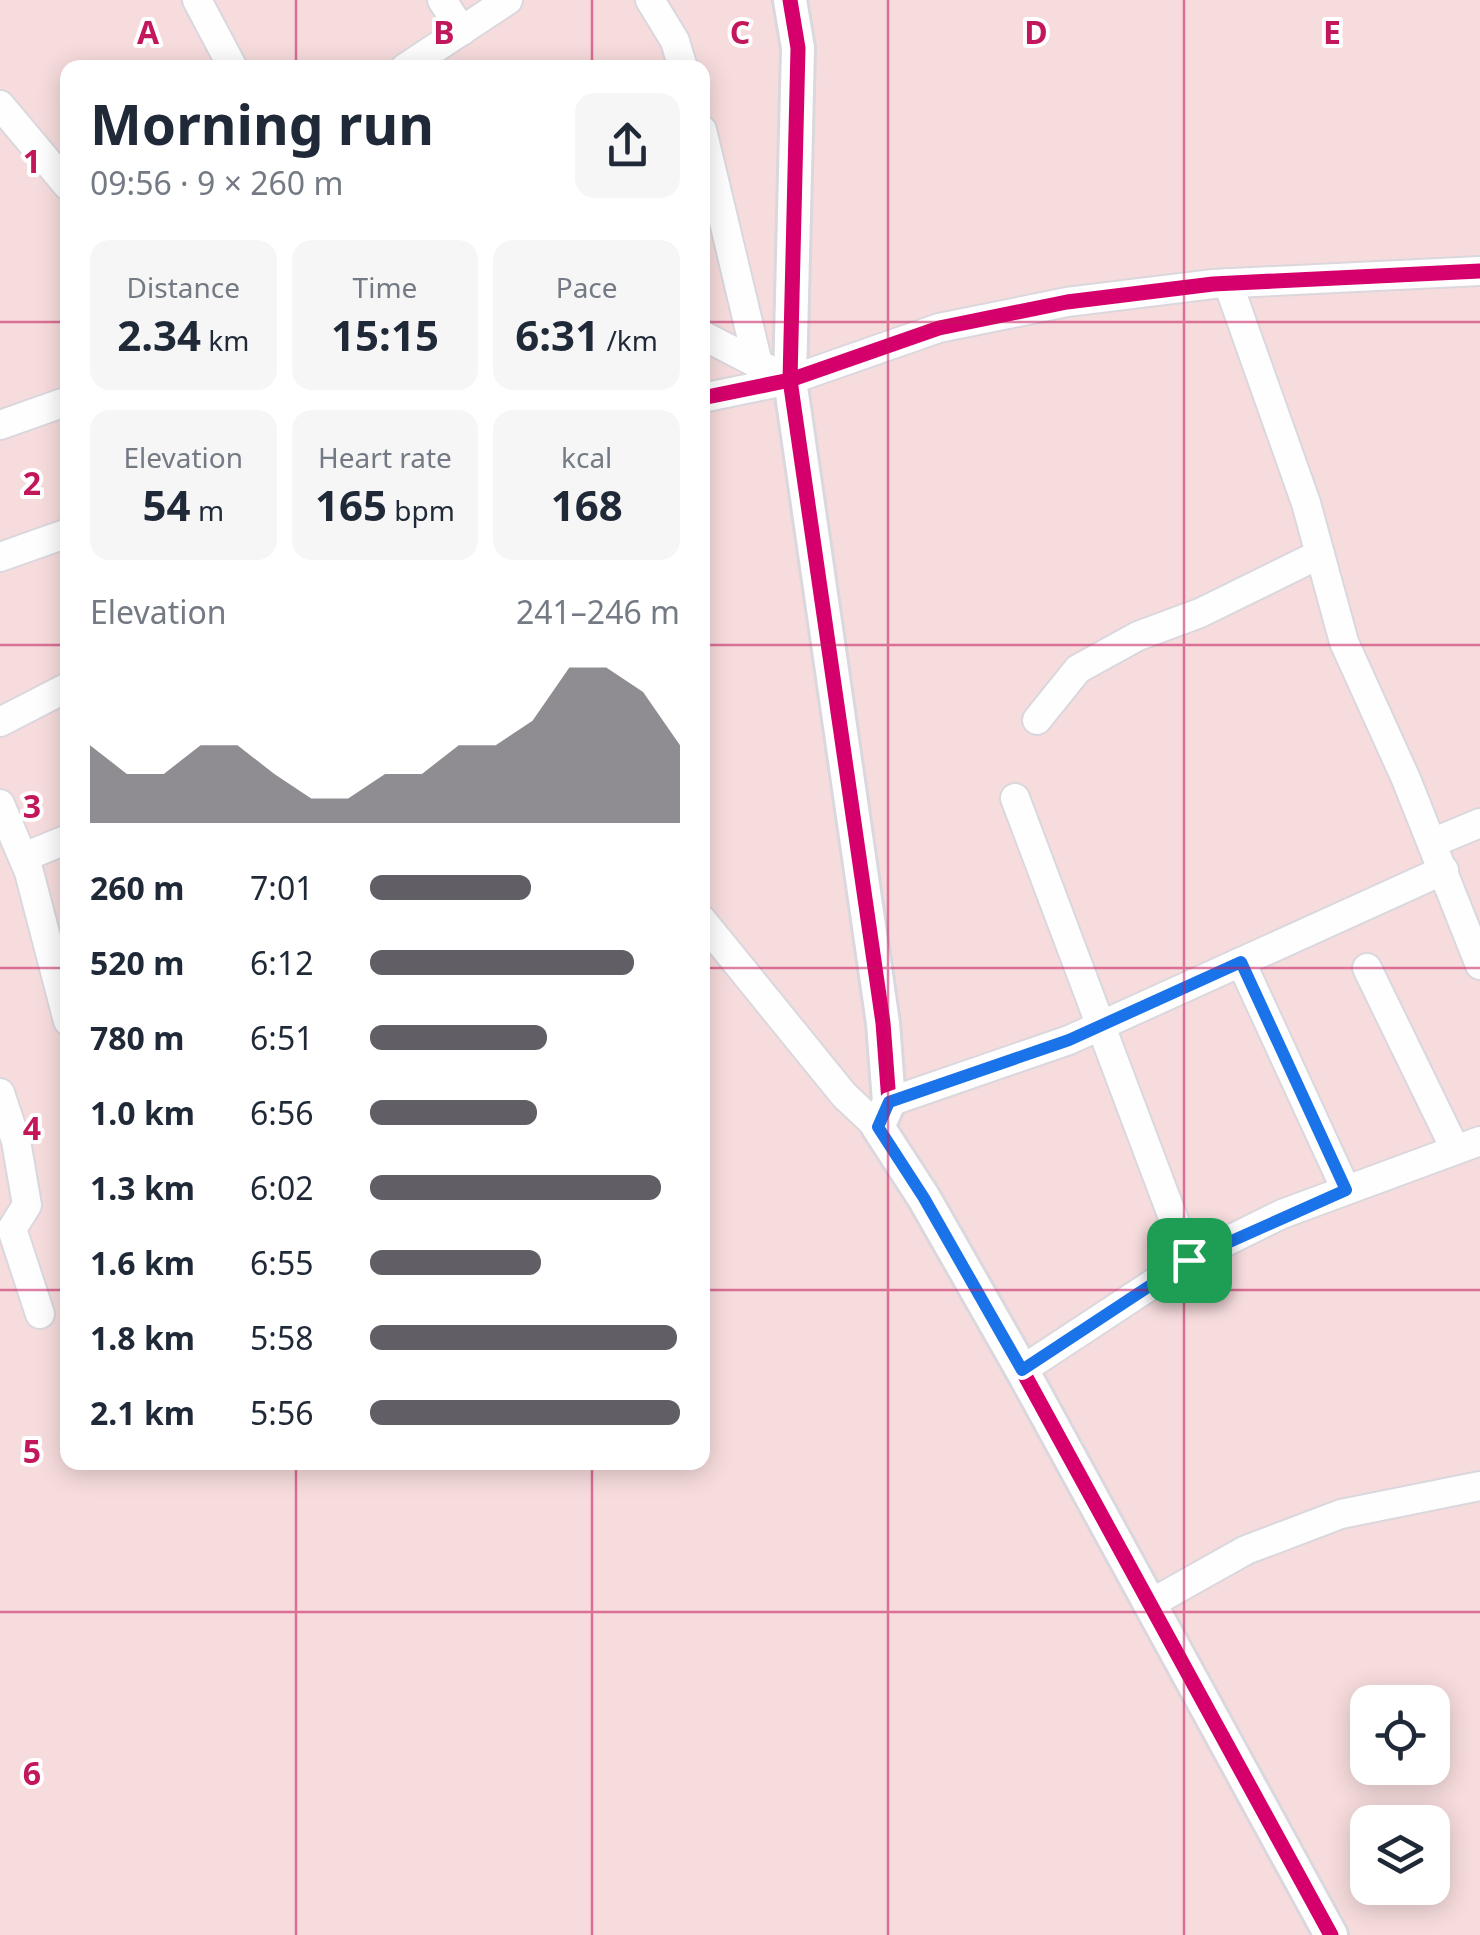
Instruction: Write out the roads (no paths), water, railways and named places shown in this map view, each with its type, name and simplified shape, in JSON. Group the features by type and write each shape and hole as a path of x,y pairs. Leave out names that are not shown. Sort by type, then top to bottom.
{"street":[{"path":"197,0 229,60"},
{"path":"442,0 462,31"},
{"path":"417,60 508,0"},
{"path":"650,0 675,42 681,60"},
{"path":"790,0 798,48 790,380 883,1023 884,1114 924,1198 1331,1935"},
{"path":"0,105 60,176"},
{"path":"710,163 758,364"},
{"path":"710,396 790,380 938,328 1067,302 1228,283 1480,270"},
{"path":"1228,283 1320,554 1344,642 1444,870 1480,965"},
{"path":"710,339 790,380"},
{"path":"0,426 60,404"},
{"path":"0,557 60,536"},
{"path":"1036,720 1078,669 1138,636 1200,612 1320,554"},
{"path":"0,722 60,692"},
{"path":"1015,798 1189,1260"},
{"path":"0,804 24,857 60,991"},
{"path":"1432,843 1480,823"},
{"path":"24,857 60,842"},
{"path":"710,930 844,1096 884,1114 1101,1026 1444,870"},
{"path":"1241,962 1346,1190"},
{"path":"1022,1370 1189,1260 1346,1190 1467,1145 1366,968"},
{"path":"0,1093 16,1141 27,1205 12,1229 40,1314"},
{"path":"1148,1606 1246,1550 1342,1514 1480,1486"}]}
